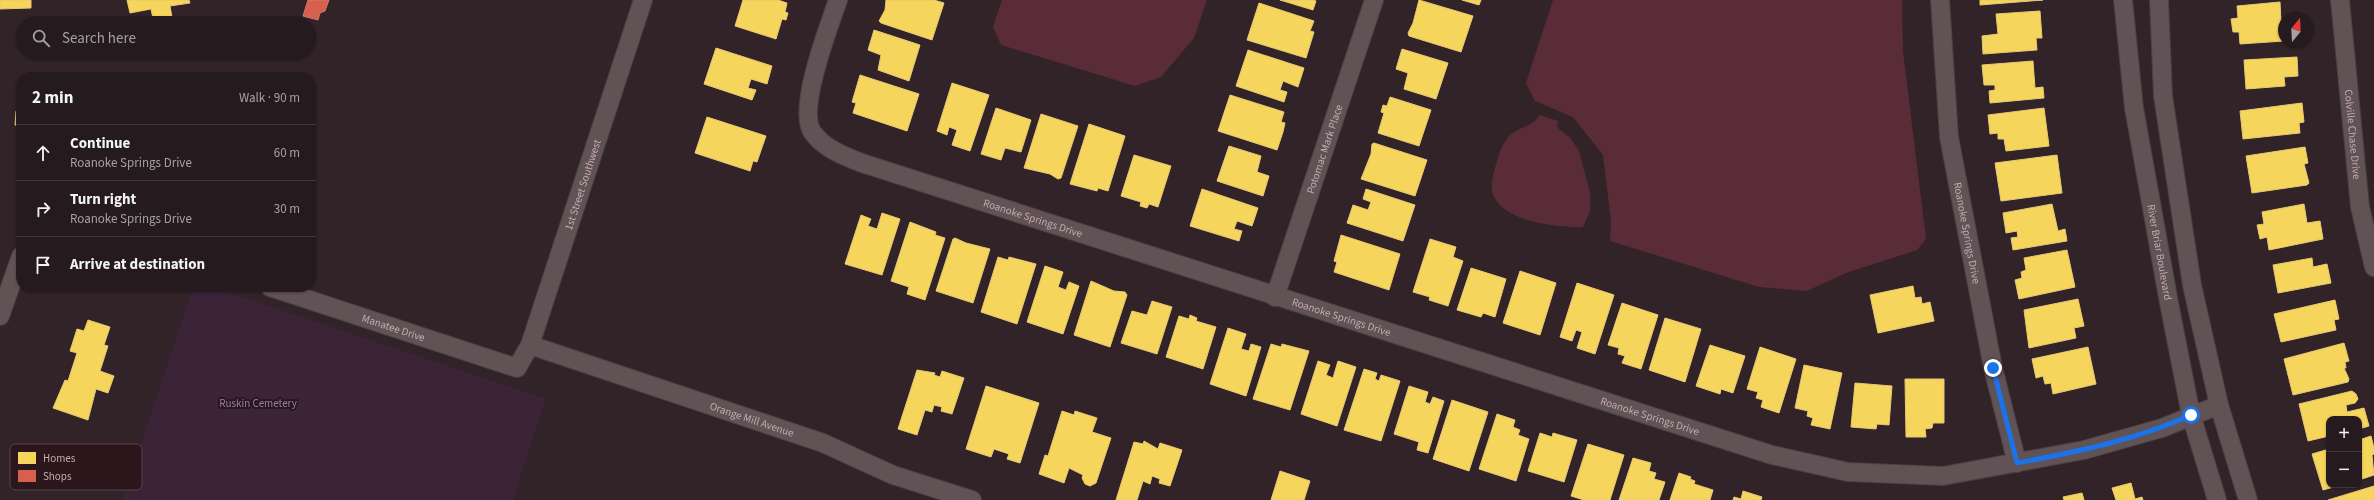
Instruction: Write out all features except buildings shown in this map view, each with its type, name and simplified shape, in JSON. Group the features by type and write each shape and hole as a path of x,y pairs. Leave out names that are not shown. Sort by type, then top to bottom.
{"street":[{"name":"1st Street Southwest","path":"517,368 530,345 643,0"},
{"name":"Roanoke Springs Drive","path":"838,0 814,72 808,110 812,132 831,150 862,164 1772,455 1848,472 1943,476 2084,450 2162,428 2191,415 2219,405"},
{"name":"Potomac Mark Place","path":"1275,297 1374,0"},
{"name":"Roanoke Springs Drive","path":"1940,0 1949,137 1993,368 2017,463"},
{"name":"River Briar Boulevard","path":"2123,0 2134,108 2191,415 2217,500"},
{"path":"2159,0 2163,96 2192,284 2219,405 2248,500"},
{"name":"Colville Chase Drive","path":"2340,0 2360,207 2374,267"},
{"path":"0,316 16,270"},
{"name":"Manatee Drive","path":"285,292 517,368"},
{"name":"Orange Mill Avenue","path":"530,345 823,443 893,475 972,500"}],"green space":[{"name":"Ruskin Cemetery","path":"191,292 228,292 546,399 513,500 122,500 125,490 142,490 142,444 141,444"}],"shaded area":[{"path":"1002,0 1207,0 1194,38 1161,77 1135,86 1001,45 993,27"},
{"path":"1553,0 1902,0 1903,51 1926,239 1917,250 1846,273 1807,291 1759,287 1610,241 1611,222 1603,155 1573,117 1535,101 1526,83"},
{"path":"1540,115 1558,121 1557,127 1571,139 1579,151 1590,193 1590,211 1583,227 1560,226 1533,222 1508,212 1499,204 1493,195 1493,174 1500,152 1506,140 1515,131 1532,123"}],"route":[{"path":"1993,368 2017,463 2084,450 2162,428 2191,415"}]}
